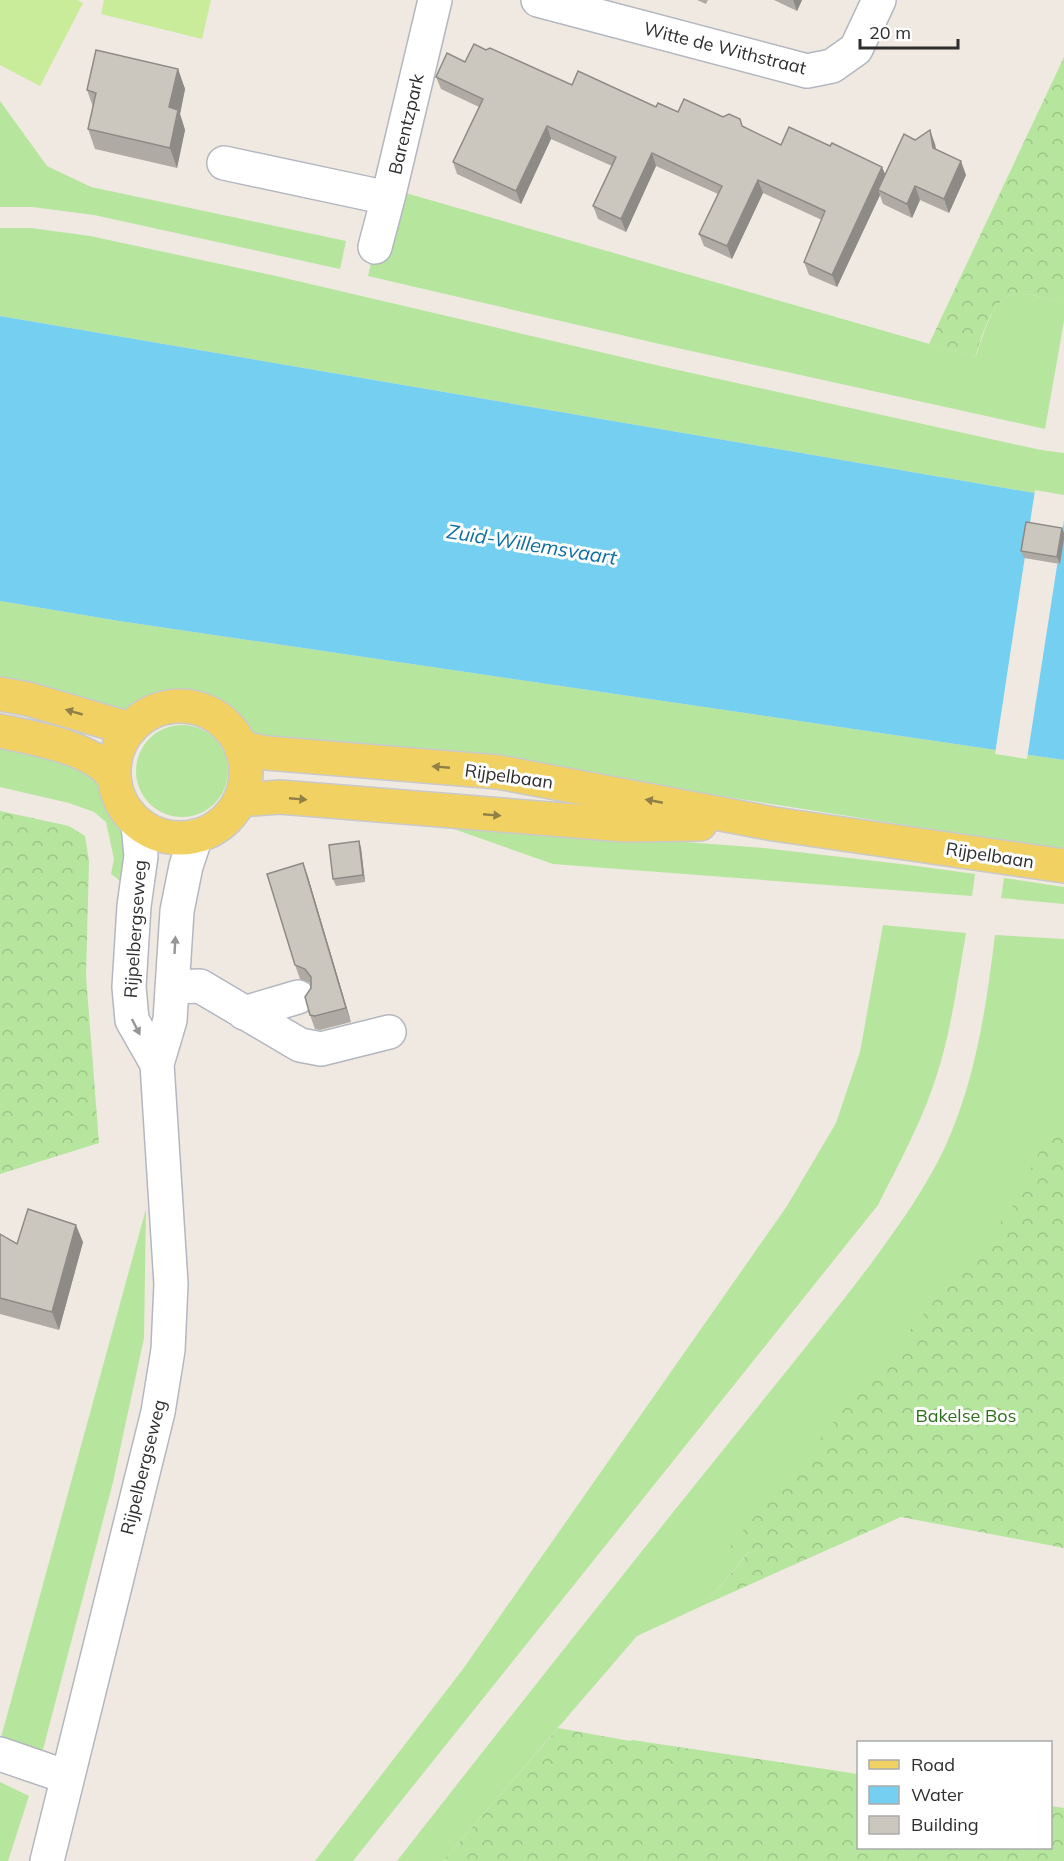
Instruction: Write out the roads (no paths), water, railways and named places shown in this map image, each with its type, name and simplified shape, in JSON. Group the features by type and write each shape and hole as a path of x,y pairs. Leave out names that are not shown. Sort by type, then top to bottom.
{"main road":[{"path":"0,694 28,699 130,729"},
{"path":"0,731 44,741 84,755 105,766 112,775 122,804 138,824 156,834 175,838 196,836 214,829 229,816 240,800 245,783 245,765 241,748 232,731 218,718 200,709 181,706 163,709 145,717 130,729 120,745 112,775"},
{"name":"Rijpelbaan","path":"241,748 267,753 498,772 774,824 1064,866"},
{"name":"Rijpelbaan","path":"240,800 280,797 625,825 774,824"}],"street":[{"name":"Barentzpark","path":"375,247 435,0"},
{"name":"Witte de Withstraat","path":"538,0 807,71 832,66 856,49 879,0"},
{"path":"224,163 388,198"},
{"name":"Rijpelbergseweg","path":"138,824 141,856 134,906 129,987 132,1020 157,1064"},
{"name":"Rijpelbergseweg","path":"47,1861 158,1412 168,1350 171,1284 157,1064 170,1020 177,911 186,866 196,836"},
{"path":"172,987 200,986 300,1045 321,1049 389,1032"},
{"path":"244,1013 298,997"},
{"path":"0,1754 67,1777"}],"water":[{"name":"Zuid-Willemsvaart","path":"0,316 1064,498 1064,760 119,621 0,601"}],"park label":[{"name":"Bakelse Bos","path":"966,1415"}]}
